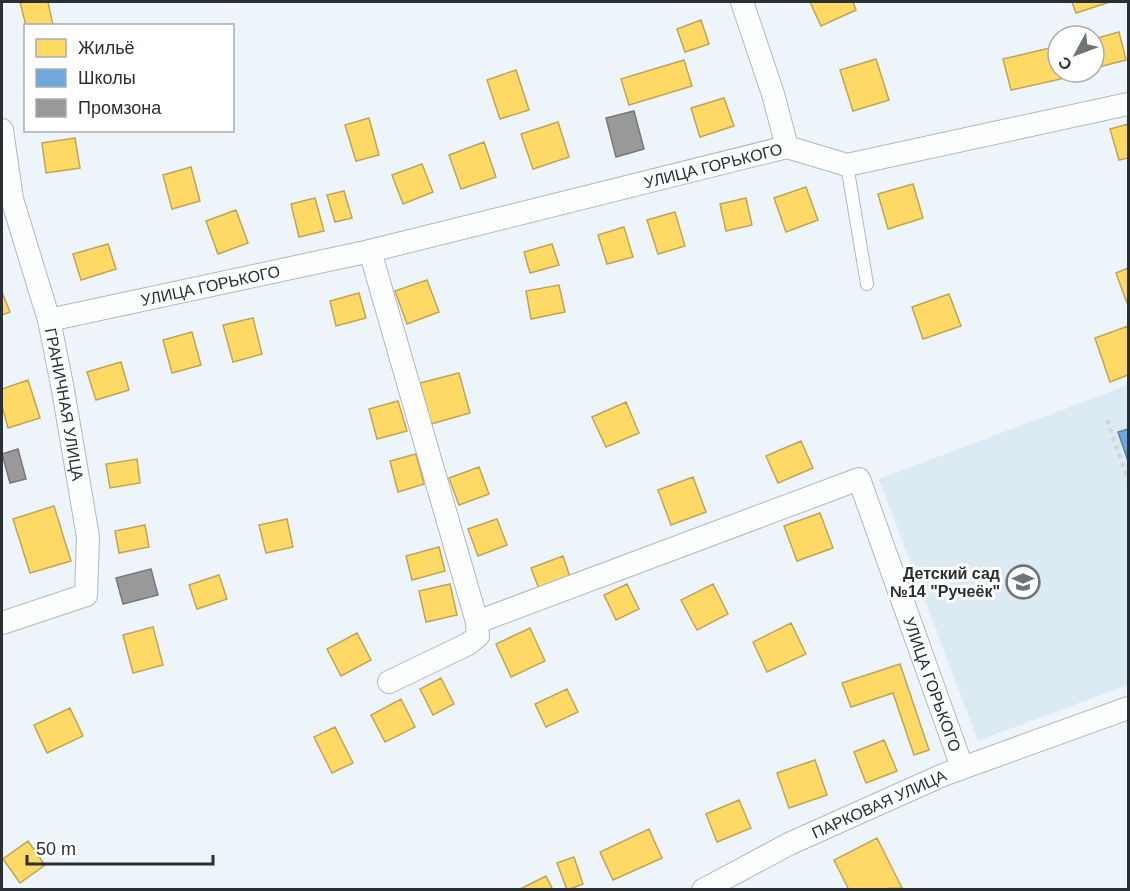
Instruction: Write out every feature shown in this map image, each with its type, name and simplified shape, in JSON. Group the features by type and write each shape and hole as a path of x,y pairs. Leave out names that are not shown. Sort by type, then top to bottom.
{"street":[{"path":"742,2 773,94 787,147"},
{"name":"УЛИЦА ГОРЬКОГО","path":"49,320 370,251 787,147 847,165 1128,104"},
{"name":"ГРАНИЧНАЯ УЛИЦА","path":"2,130 12,199 49,320 88,537 86,595 2,623"},
{"path":"370,251 477,622 478,636 468,644 389,682"},
{"name":"УЛИЦА ГОРЬКОГО","path":"477,622 859,479 962,767"},
{"name":"ПАРКОВАЯ УЛИЦА","path":"703,890 789,844 962,767 1128,708"}],"lane":[{"path":"847,165 867,284"}],"path":[{"path":"1107,420 1128,480"}],"shaded area":[{"name":"Детский сад №14 \"Ручеёк\"","path":"1128,385 1128,685 978,741 879,479"}],"building: Жильё":[{"path":"20,2 48,2 53,24 26,24"},
{"path":"810,2 853,2 856,10 821,26"},
{"path":"1072,2 1110,2 1076,13"},
{"path":"701,20 709,44 685,52 677,29"},
{"path":"1119,32 1126,60 1106,65 1106,36"},
{"path":"1046,49 1046,82 1011,90 1003,59"},
{"path":"876,59 889,100 853,111 840,70"},
{"path":"684,60 692,86 629,105 621,79"},
{"path":"516,70 529,110 500,119 487,80"},
{"path":"724,98 734,126 700,137 691,108"},
{"path":"369,118 379,155 356,161 345,125"},
{"path":"558,122 569,157 533,169 521,134"},
{"path":"1128,124 1128,158 1119,160 1110,129"},
{"path":"75,138 80,168 46,173 42,143"},
{"path":"484,142 496,177 461,189 449,155"},
{"path":"422,164 433,192 403,204 392,175"},
{"path":"191,167 200,201 172,209 163,175"},
{"path":"913,184 923,218 888,229 878,194"},
{"path":"806,187 818,220 786,232 774,198"},
{"path":"344,191 352,218 335,222 327,195"},
{"path":"315,198 324,231 299,237 291,204"},
{"path":"746,198 752,225 726,231 720,204"},
{"path":"236,210 248,243 218,254 206,221"},
{"path":"675,212 685,246 658,254 647,220"},
{"path":"624,227 633,257 607,264 598,235"},
{"path":"108,244 116,269 81,280 73,254"},
{"path":"552,244 559,265 530,273 524,252"},
{"path":"1128,268 1128,303 1127,303 1116,273"},
{"path":"427,280 439,312 407,324 395,291"},
{"path":"559,285 565,312 531,319 526,291"},
{"path":"2,292 10,312 2,315"},
{"path":"359,293 366,318 336,326 330,301"},
{"path":"949,294 961,326 923,339 912,307"},
{"path":"253,318 262,354 233,362 223,325"},
{"path":"1128,326 1128,375 1110,382 1095,338"},
{"path":"192,332 201,365 172,373 163,340"},
{"path":"121,362 129,390 96,400 87,372"},
{"path":"459,373 470,413 431,424 420,383"},
{"path":"28,380 40,418 8,428 2,406 2,389"},
{"path":"398,401 407,431 377,439 369,409"},
{"path":"626,402 639,433 606,447 592,417"},
{"path":"801,441 813,468 778,483 766,456"},
{"path":"416,454 424,484 398,492 390,461"},
{"path":"137,459 140,483 110,488 106,464"},
{"path":"479,467 489,494 459,505 449,478"},
{"path":"693,477 706,512 671,525 658,490"},
{"path":"54,506 71,561 30,573 13,519"},
{"path":"820,513 833,548 797,561 784,526"},
{"path":"287,519 293,547 266,553 259,525"},
{"path":"497,519 507,545 478,556 468,529"},
{"path":"145,525 149,547 119,553 115,531"},
{"path":"439,547 445,571 412,580 406,556"},
{"path":"563,556 570,577 539,589 531,568"},
{"path":"219,575 227,599 197,609 189,585"},
{"path":"450,584 457,615 426,622 419,591"},
{"path":"627,584 639,609 616,620 604,595"},
{"path":"713,584 728,614 697,630 681,600"},
{"path":"791,623 806,654 767,672 753,642"},
{"path":"153,627 163,665 133,673 123,635"},
{"path":"530,628 545,661 511,677 496,644"},
{"path":"357,633 371,660 341,676 327,649"},
{"path":"900,664 929,750 914,755 893,693 851,707 842,683"},
{"path":"441,678 454,704 433,715 420,689"},
{"path":"567,689 578,712 546,727 535,704"},
{"path":"401,699 415,727 385,742 371,715"},
{"path":"70,708 83,736 47,753 34,725"},
{"path":"335,727 353,763 332,773 314,737"},
{"path":"884,740 897,771 866,783 854,752"},
{"path":"815,760 827,795 789,808 777,773"},
{"path":"739,800 751,828 717,842 706,814"},
{"path":"649,829 662,858 613,880 600,852"},
{"path":"877,838 902,888 849,890 834,860"},
{"path":"28,841 45,865 20,883 3,859"},
{"path":"574,857 583,884 567,890 557,863"},
{"path":"546,876 553,890 518,890"}],"building: Школы":[{"path":"1128,429 1128,461 1118,432"}],"building: Промзона":[{"path":"634,111 644,149 616,157 606,118"},
{"path":"18,449 26,479 10,483 2,454"},
{"path":"151,569 158,595 123,604 116,578"}],"place":[{"name":"Детский сад №14 \"Ручеёк\"","path":"1023,582"}]}
